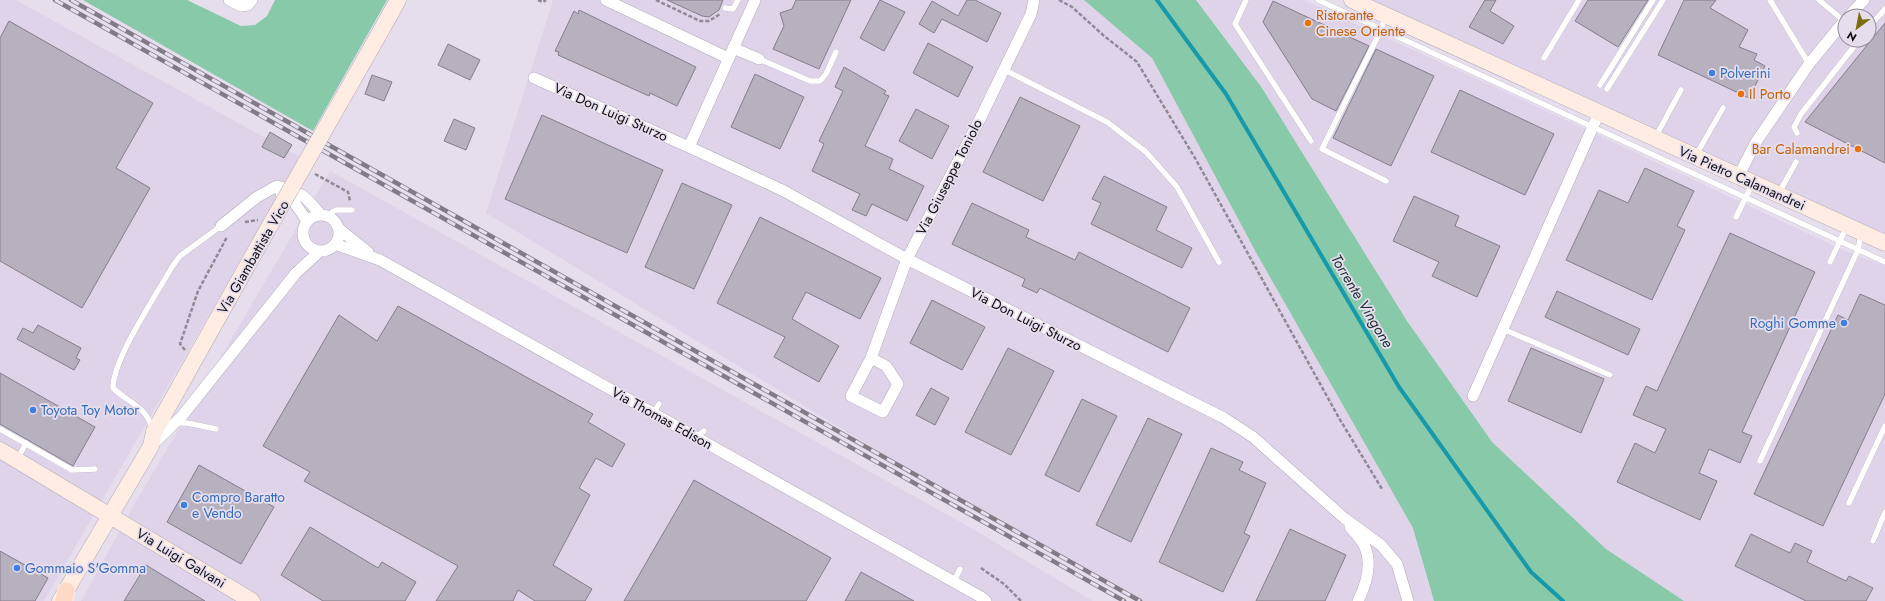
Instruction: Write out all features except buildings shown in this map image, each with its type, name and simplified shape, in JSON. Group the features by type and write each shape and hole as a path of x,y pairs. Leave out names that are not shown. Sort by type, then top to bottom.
{"street":[{"path":"229,0 241,6 248,5 252,0"},
{"name":"Via Giambattista Vico","path":"64,598 256,250 398,0"},
{"path":"606,0 730,53 759,59"},
{"path":"689,147 755,0"},
{"name":"Via Giuseppe Toniolo","path":"871,358 886,366 898,384 883,412 851,396 871,358 907,259 975,128 1031,14 1034,0"},
{"name":"Via Pietro Calamandrei","path":"1352,0 1384,22 1596,120 1654,138 1885,243"},
{"path":"1856,8 1864,0"},
{"path":"1738,176 1756,142 1809,64 1837,30"},
{"name":"Via Don Luigi Sturzo","path":"534,78 784,191 907,259 1224,418 1253,437 1344,518 1381,545 1397,564 1408,601"},
{"path":"1473,396 1596,120"},
{"path":"221,226 257,197 277,186 296,191 306,197 323,215 335,222 338,228 380,260"},
{"path":"257,197 279,193 294,202 307,221"},
{"path":"320,251 308,246 305,241 303,229 307,221 314,216 323,215"},
{"path":"152,439 175,423 305,262 320,251 326,250 335,244 338,239 338,228"},
{"name":"Via Thomas Edison","path":"335,244 380,260 656,408 986,601"},
{"name":"Via Luigi Galvani","path":"0,450 252,601"},
{"name":"Via Don Luigi Sturzo","path":"1344,518 1364,546 1368,558 1364,589 1358,601"}],"lane":[{"path":"723,10 732,9 738,0"},
{"path":"1246,0 1236,24 1311,141"},
{"path":"1318,0 1384,22 1322,150 1386,181"},
{"path":"1544,58 1579,0"},
{"path":"1600,85 1653,0"},
{"path":"1607,90 1663,0"},
{"path":"1770,0 1809,64"},
{"path":"1819,0 1837,13"},
{"path":"1877,18 1885,9"},
{"path":"1797,133 1794,127 1801,114 1853,48"},
{"path":"759,59 810,81 820,81 826,74 836,52"},
{"path":"1003,70 1107,122 1146,152 1177,187 1219,262"},
{"path":"1654,138 1681,90"},
{"path":"1694,156 1723,108"},
{"path":"1596,120 1746,198 1885,262"},
{"path":"1779,194 1796,162"},
{"path":"1736,217 1753,183"},
{"path":"323,215 336,210 352,210"},
{"path":"152,439 150,420 133,401 119,394 113,388 113,378 128,343 172,267 180,256 221,226"},
{"path":"1830,262 1840,242 1854,229"},
{"path":"1760,461 1858,250 1854,229"},
{"path":"1503,329 1610,375"},
{"path":"175,423 216,429"},
{"path":"1849,503 1885,426"},
{"path":"0,429 72,470 95,469"},
{"path":"17,460 26,443"},
{"path":"1873,541 1885,512"},
{"path":"954,581 960,569"}],"path":[{"path":"538,0 543,2 546,0"},
{"path":"656,0 700,21 709,22 717,18 723,10"},
{"path":"1059,0 1072,7 1103,35 1137,62 1195,158 1339,418 1382,489"},
{"path":"981,568 1004,584 1021,601"}],"shaded area":[{"path":"0,0 16,0 300,157 44,601 0,601"},
{"path":"553,0 1084,0 1152,58 1414,528 1434,601 1140,601 948,493 486,213"},
{"path":"1196,0 1304,0 1575,124 1843,250 1885,266 1885,601 1684,601 1606,549 1492,442 1407,321 1262,88"},
{"path":"1352,0 1885,0 1885,243"},
{"path":"330,171 973,529 1093,601 81,601 134,505"}],"green space":[{"path":"83,0 187,0 241,26 255,25 267,16 275,0 387,0 313,131"},
{"path":"1084,0 1196,0 1262,88 1407,321 1492,442 1606,549 1684,601 1434,601 1413,528 1258,256 1152,58"}],"waterway":[{"name":"Torrente Vingone","path":"1157,0 1226,94 1399,387 1531,572 1563,601"}],"railway":[{"path":"55,0 1124,601"},
{"path":"71,0 1140,601"}],"place":[{"name":"Ristorante Cinese Oriente","path":"1308,23"},
{"name":"Polverini","path":"1712,73"},
{"name":"Il Porto","path":"1741,94"},
{"name":"Bar Calamandrei","path":"1858,149"},
{"name":"Roghi Gomme","path":"1844,323"},
{"name":"Toyota Toy Motor","path":"33,410"},
{"name":"Compro Baratto e Vendo","path":"184,505"},
{"name":"Gommaio S'Gomma","path":"17,568"}]}
